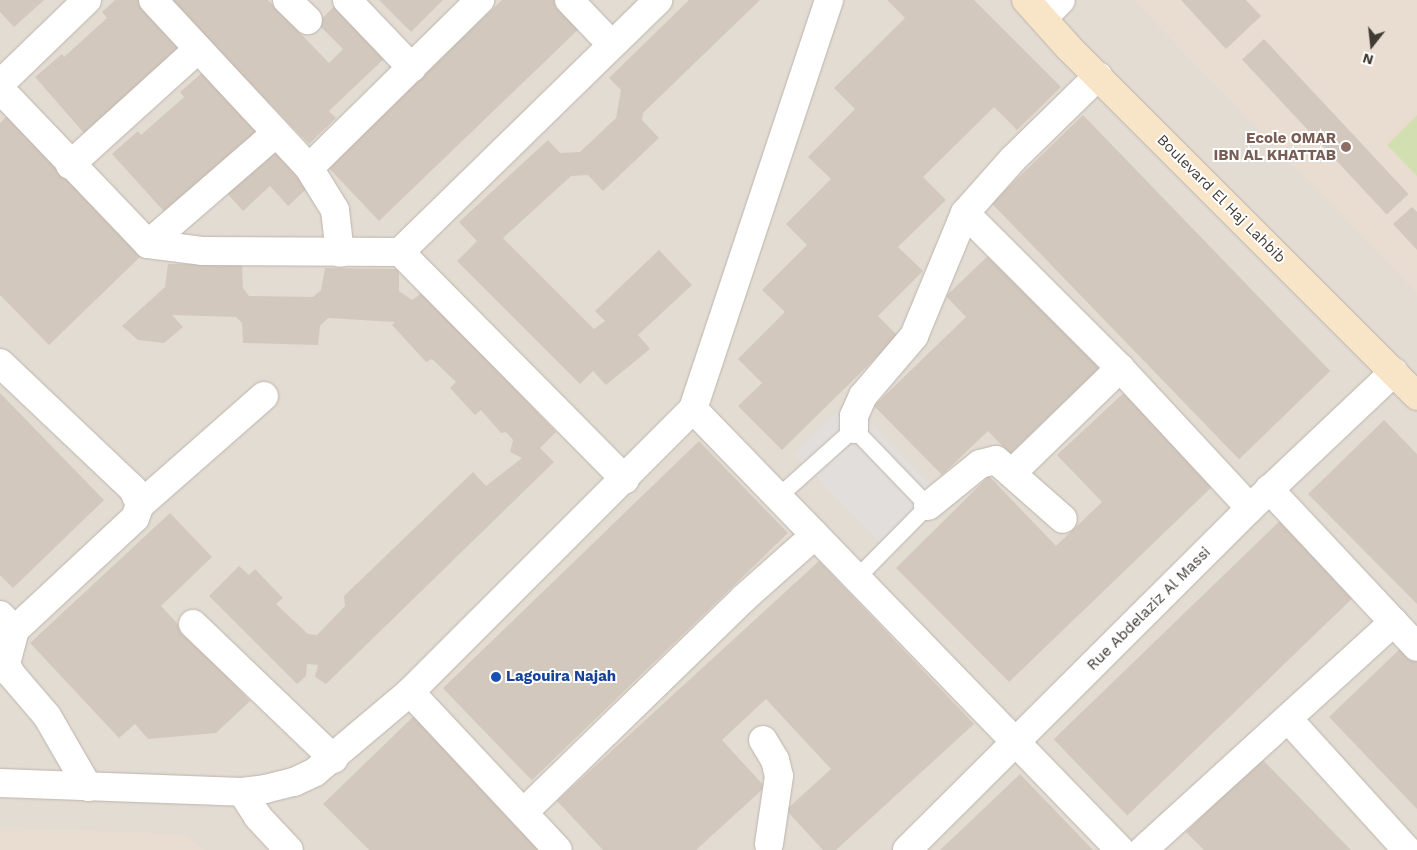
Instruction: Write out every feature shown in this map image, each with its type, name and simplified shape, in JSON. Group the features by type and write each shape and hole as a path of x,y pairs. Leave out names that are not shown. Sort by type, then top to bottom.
{"street":[{"path":"0,84 87,0"},
{"path":"153,0 309,168 335,210 340,253"},
{"path":"347,0 412,68"},
{"path":"309,168 480,0"},
{"path":"569,0 612,45"},
{"path":"0,89 70,165 148,244 202,251 400,252 658,0"},
{"path":"0,783 242,792 294,782 334,759 410,692 693,409 829,0"},
{"name":"Boulevard El Haj Lahbib","path":"1043,6 1098,76 1417,396"},
{"path":"70,165 198,49"},
{"path":"854,429 854,416 863,396 914,336 965,214 1013,159 1098,76"},
{"path":"148,244 276,133"},
{"path":"965,214 1120,368 1394,622 1417,647"},
{"path":"400,252 625,479"},
{"path":"0,363 133,489 140,505"},
{"path":"1012,473 1120,368"},
{"name":"Rue Abdelaziz Al Massi","path":"907,850 1260,499 1394,372"},
{"path":"88,787 47,716 6,681 7,622 135,518 140,505 264,396"},
{"path":"693,409 777,498 858,577 1120,850"},
{"path":"928,506 988,460 996,460 1063,519"},
{"path":"524,812 744,598 815,535"},
{"path":"1155,846 1394,622"},
{"path":"193,624 334,759"},
{"path":"410,692 558,850"},
{"path":"1289,720 1407,850"},
{"path":"763,740 775,760 779,776 769,848"},
{"path":"242,792 258,817 289,850"}],"lane":[{"path":"777,498 854,429 928,506 858,577"}],"shaded area":[{"path":"0,0 1417,0 1417,850 0,850"},
{"name":"Ecole OMAR IBN AL KHATTAB","path":"1133,0 1417,0 1417,293"},
{"path":"849,400 947,501 892,555 794,453"},
{"path":"0,828 184,834 204,850 0,850"}],"green space":[{"path":"1417,115 1417,176 1387,145"}],"building":[{"path":"0,0 44,0 14,27 0,12"},
{"path":"115,0 142,0 188,52 91,141 35,77 62,54 64,57 107,18 102,12"},
{"path":"169,0 268,0 329,63 343,49 317,23 340,1 390,53 329,111 336,118 309,144"},
{"path":"379,0 443,0 411,32"},
{"path":"502,0 562,0 584,24 379,221 328,167"},
{"path":"689,0 760,0 643,113 642,120 659,138 603,191 588,175 571,176 503,238 594,329 605,321 595,311 659,250 692,285 638,335 650,349 606,385 593,371 580,384 457,261 477,241 459,222 548,140 560,153 580,152 616,118 621,90 609,78"},
{"path":"887,0 974,0 1061,87 1017,130 994,107 923,177 946,200 898,247 923,271 878,316 898,336 782,450 738,406 762,383 738,359 785,312 762,290 807,245 786,224 831,179 808,157 855,109 834,88 905,18"},
{"path":"1181,0 1246,0 1261,16 1226,49"},
{"path":"1264,39 1409,194 1387,215 1242,59"},
{"path":"210,66 267,129 237,156 233,152 191,190 170,218 112,154 138,131 141,135 184,97 180,92"},
{"path":"1083,115 1330,371 1239,459 992,203"},
{"path":"7,116 142,255 49,345 0,295 0,123"},
{"path":"279,141 316,180 288,206 270,186 243,211 225,191"},
{"path":"1412,207 1417,212 1417,250 1393,224"},
{"path":"994,250 1104,364 1010,454 988,431 942,475 874,406 966,317 946,296"},
{"path":"168,264 242,264 243,288 249,296 313,297 321,290 325,268 399,269 399,291 412,300 423,292 556,432 540,448 554,462 326,684 315,677 318,665 307,664 306,676 297,684 209,596 239,566 249,575 255,569 283,598 276,604 308,634 317,635 345,606 344,596 473,472 486,486 522,458 510,452 513,440 506,432 501,433 481,410 475,415 450,388 456,382 432,359 426,362 392,325 395,322 328,318 320,326 318,345 243,343 242,323 236,317 172,315 183,327 164,343 138,340 122,326 165,287"},
{"path":"1129,388 1217,482 1009,682 896,568 989,476 1056,546 1102,502 1057,455"},
{"path":"0,393 104,500 13,588 0,575"},
{"path":"1384,420 1417,454 1417,604 1308,494"},
{"path":"699,441 788,533 532,780 443,688"},
{"path":"170,513 212,557 161,606 250,701 216,733 148,739 135,724 119,738 30,643"},
{"path":"1286,515 1360,591 1127,816 1054,739"},
{"path":"819,561 974,724 836,850 823,850 786,810 831,769 766,699 722,740 765,787 696,850 603,850 557,801"},
{"path":"1404,645 1417,658 1417,809 1329,717"},
{"path":"415,715 545,850 369,850 323,804"},
{"path":"1261,758 1351,850 1204,850 1186,832"},
{"path":"1020,774 1093,850 940,850 957,834"}],"place":[{"name":"Ecole OMAR IBN AL KHATTAB","path":"1346,147"},
{"name":"Lagouira Najah","path":"496,677"}]}
